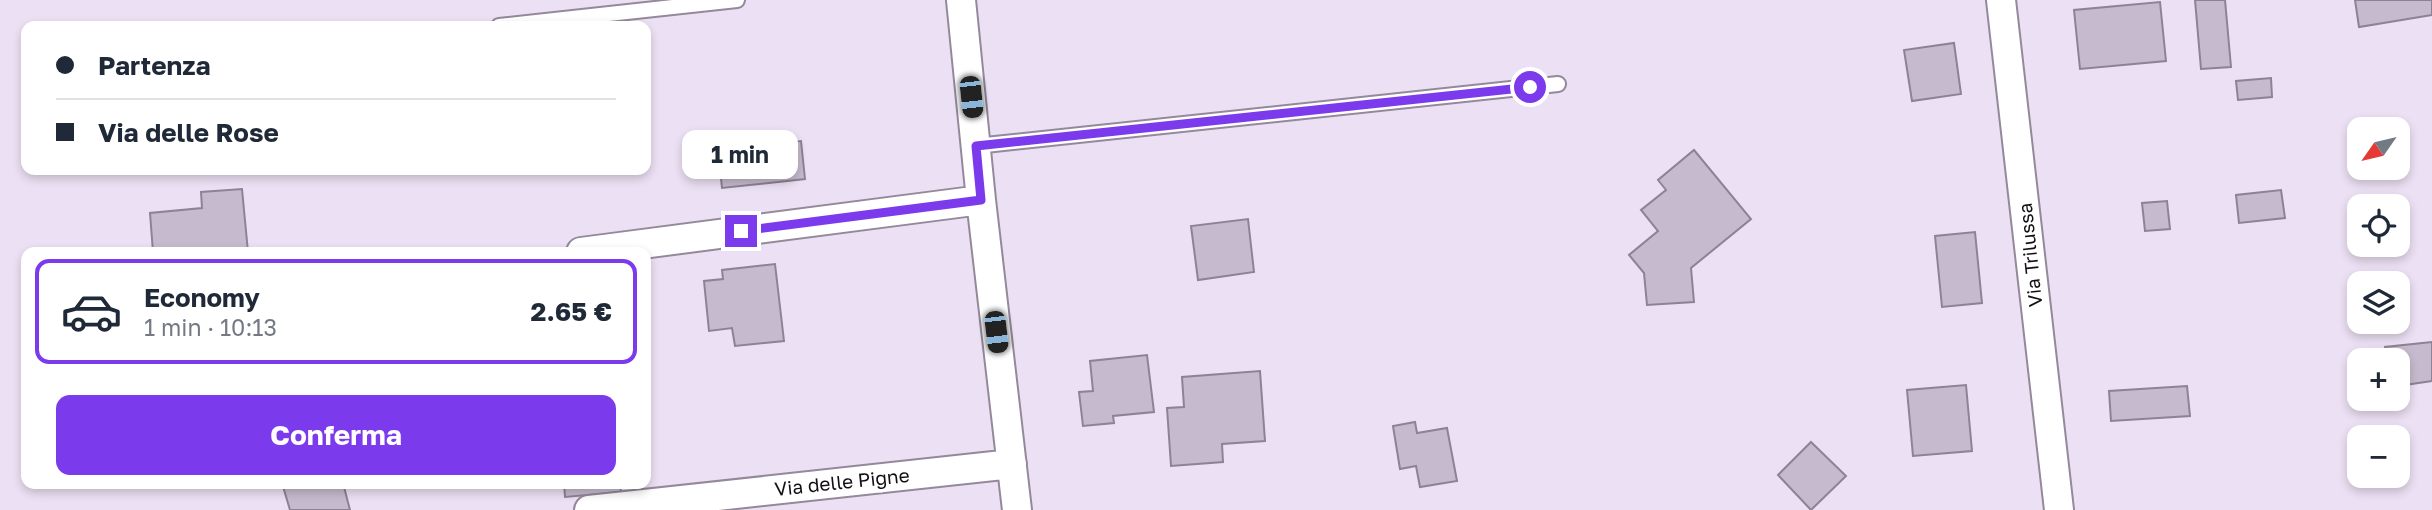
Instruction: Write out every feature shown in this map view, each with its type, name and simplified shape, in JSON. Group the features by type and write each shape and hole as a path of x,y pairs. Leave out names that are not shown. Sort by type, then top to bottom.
{"street":[{"path":"961,0 1017,510"},
{"name":"Via Trilussa","path":"2001,0 2059,510"},
{"path":"619,247 981,200"},
{"name":"Via delle Pigne","path":"589,510 1012,464"}],"lane":[{"path":"545,21 737,0"},
{"path":"976,146 1558,84"}],"building":[{"path":"2195,0 2225,0 2231,67 2201,69"},
{"path":"2355,0 2432,0 2432,15 2359,27"},
{"path":"2160,2 2166,61 2080,69 2074,10"},
{"path":"1954,43 1961,94 1912,101 1904,50"},
{"path":"2271,78 2272,97 2238,100 2236,81"},
{"path":"801,141 805,179 722,188 718,150"},
{"path":"1694,150 1751,219 1691,268 1694,302 1647,305 1644,273 1629,255 1658,231 1641,210 1666,190 1658,180"},
{"path":"242,189 248,247 153,247 150,213 202,208 201,192"},
{"path":"2281,190 2285,218 2239,223 2236,195"},
{"path":"2167,201 2170,229 2145,231 2142,203"},
{"path":"1248,219 1254,272 1198,280 1191,226"},
{"path":"1975,232 1982,303 1942,307 1935,236"},
{"path":"775,264 784,341 735,346 732,328 709,331 704,281 723,279 722,270"},
{"path":"2432,342 2432,381 2410,384 2410,348 2385,347"},
{"path":"1147,355 1154,412 1113,416 1114,423 1083,426 1079,392 1093,391 1090,361"},
{"path":"1260,371 1265,441 1222,444 1223,462 1171,466 1167,408 1184,407 1182,377"},
{"path":"1966,385 1972,451 1913,456 1907,390"},
{"path":"2187,386 2190,416 2111,421 2109,391"},
{"path":"1415,422 1417,433 1447,428 1457,481 1420,487 1416,466 1400,469 1393,426"},
{"path":"1811,442 1846,476 1811,510 1778,475"},
{"path":"284,489 345,489 350,510 290,510"},
{"path":"564,489 621,489 621,492 565,497"}],"route":[{"path":"741,231 981,200 976,146 1530,87"}]}
